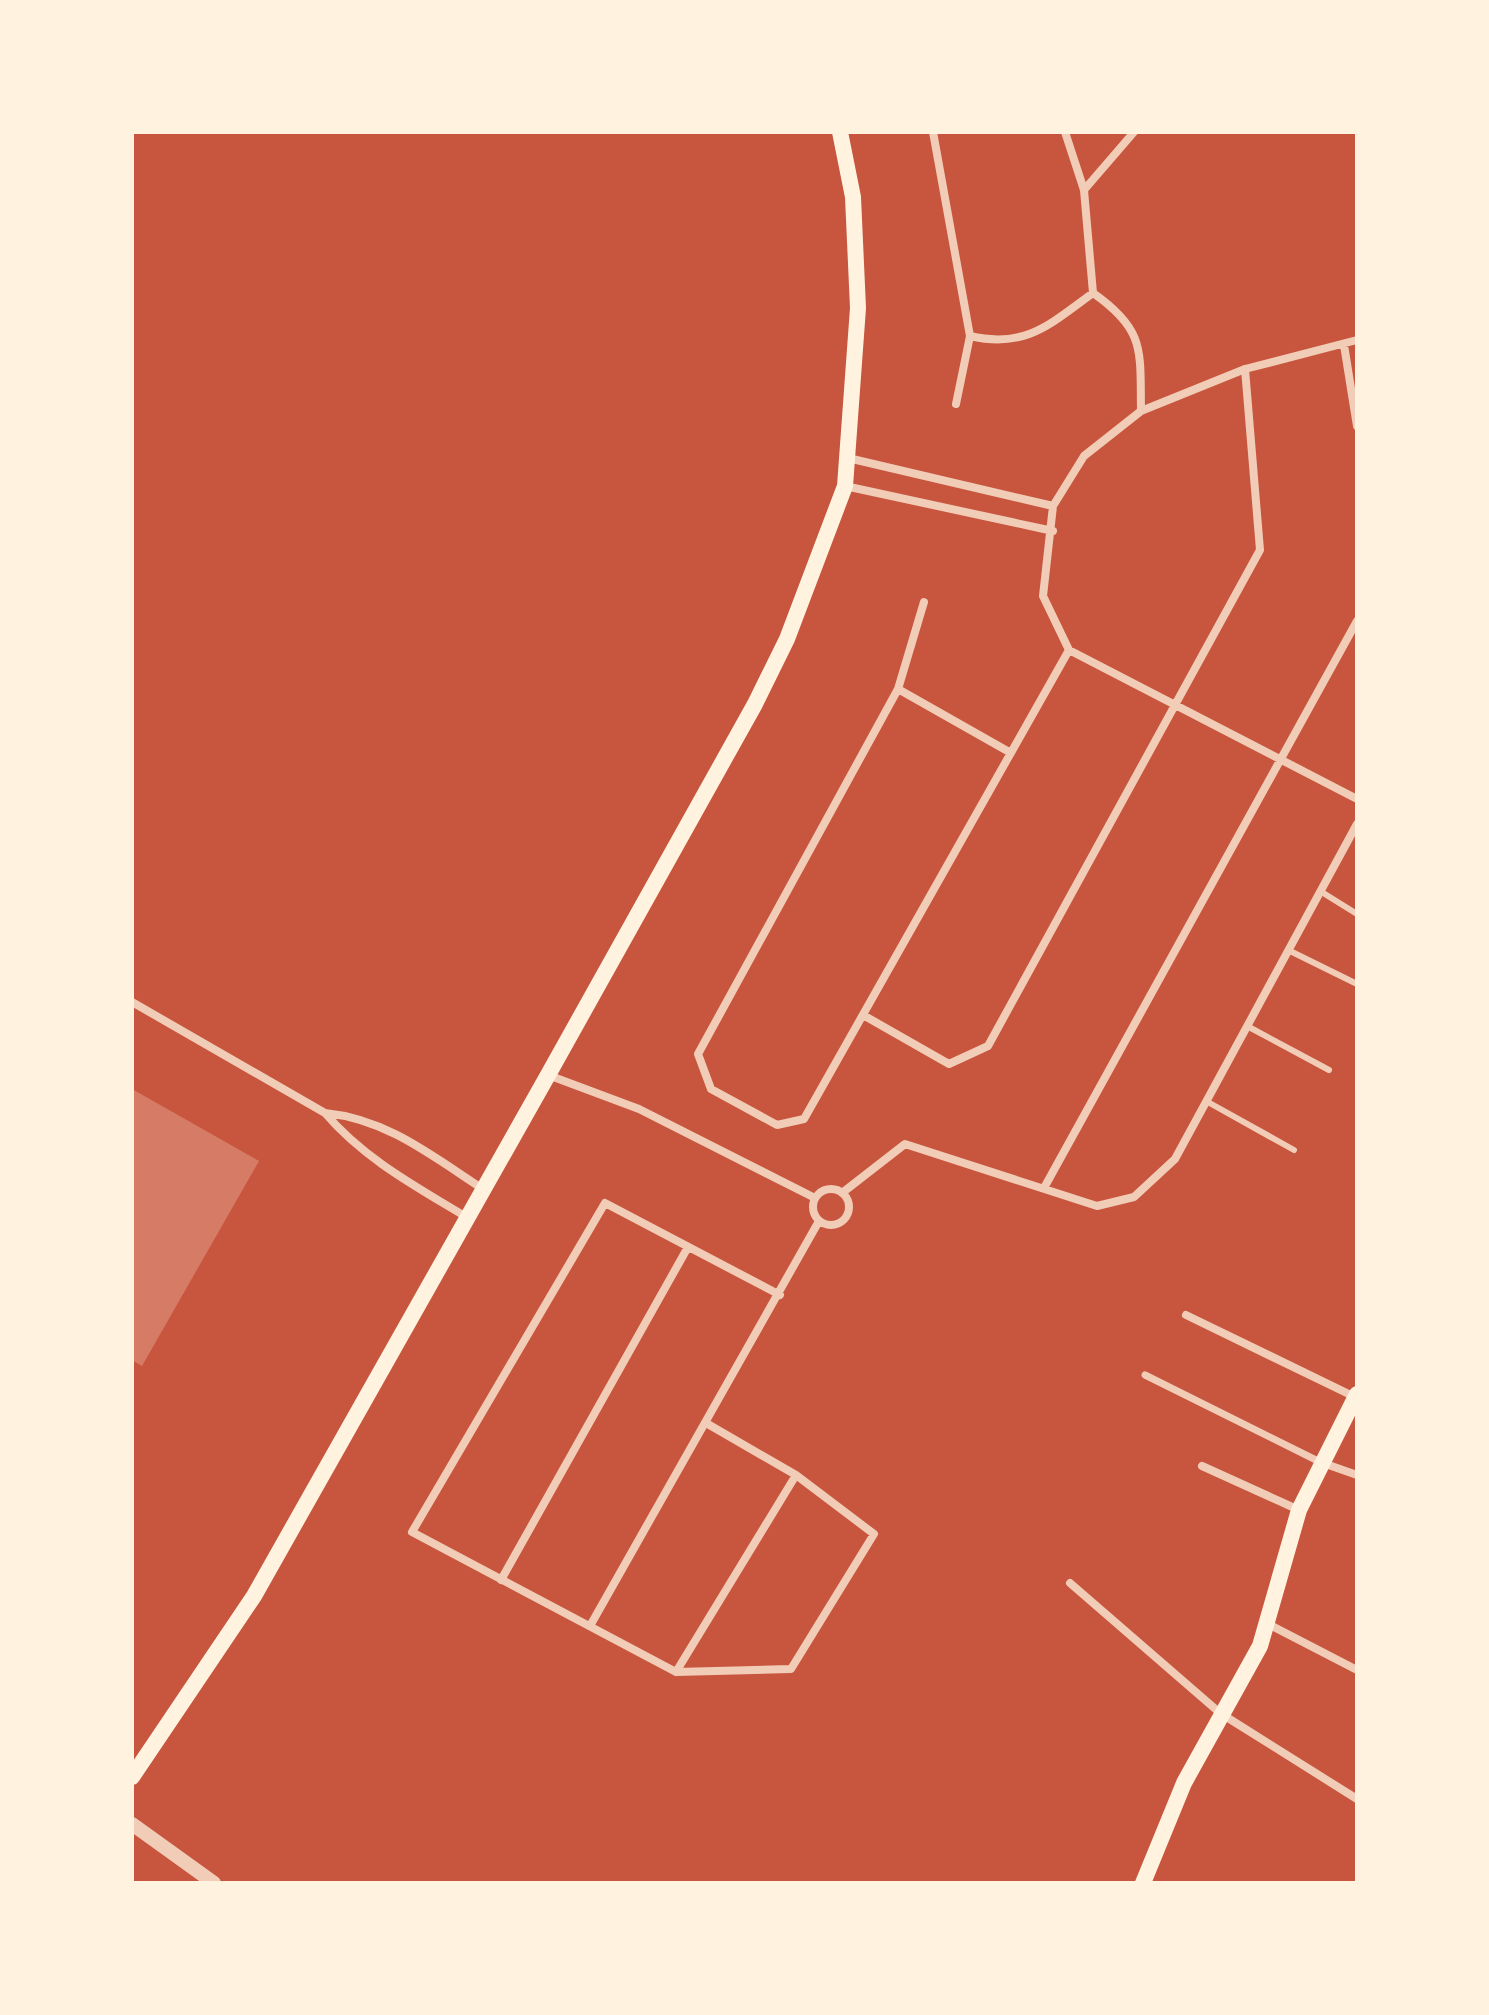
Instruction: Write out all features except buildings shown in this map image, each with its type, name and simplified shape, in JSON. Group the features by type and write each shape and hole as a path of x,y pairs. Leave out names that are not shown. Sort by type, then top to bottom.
{"main road":[{"path":"132,1777 254,1596 755,704 799,609 845,486 848,458 858,308 857,250 853,197 840,132"},
{"path":"1143,1883 1163,1829 1220,1713 1243,1681 1268,1624 1299,1510 1320,1462 1356,1395"}],"street":[{"path":"933,132 970,336 956,404"},
{"path":"1065,132 1084,190 1093,293 1117,310 1139,342 1141,411"},
{"path":"1084,190 1134,132"},
{"path":"970,336 996,342 1025,338 1093,293"},
{"path":"1357,340 1245,369 1141,411 1084,456 1053,506 1053,531 1043,596 1069,650 1357,799"},
{"path":"1344,345 1357,426"},
{"path":"863,1015 949,1064 988,1046 1178,705 1260,550 1245,369"},
{"path":"848,458 1053,506"},
{"path":"845,486 1053,531"},
{"path":"924,602 898,689 698,1054 711,1089 777,1125 804,1119 1069,650"},
{"path":"1044,1188 1357,621"},
{"path":"898,689 1011,753"},
{"path":"842,1193 905,1144 1097,1206 1134,1197 1175,1159 1357,824"},
{"path":"132,1002 325,1113 344,1135 377,1161 468,1218"},
{"path":"548,1075 639,1109 815,1198"},
{"path":"325,1113 358,1116 387,1128 483,1189"},
{"path":"827,1189 842,1193 849,1207 842,1221 826,1224 819,1221 812,1206 815,1198 827,1189"},
{"path":"706,1423 796,1475 874,1534 791,1669 676,1672 412,1532 605,1203 780,1295"},
{"path":"590,1626 780,1295 819,1221"},
{"path":"501,1580 688,1247"},
{"path":"1186,1315 1356,1395"},
{"path":"1145,1375 1320,1462 1357,1475"},
{"path":"1202,1466 1299,1510"},
{"path":"676,1672 796,1475"},
{"path":"1070,1583 1220,1713 1357,1799"},
{"path":"1268,1624 1357,1670"},
{"path":"132,1824 214,1883"}],"lane":[{"path":"1320,891 1357,914"},
{"path":"1288,950 1357,984"},
{"path":"1247,1026 1329,1070"},
{"path":"1206,1101 1294,1150"}]}
